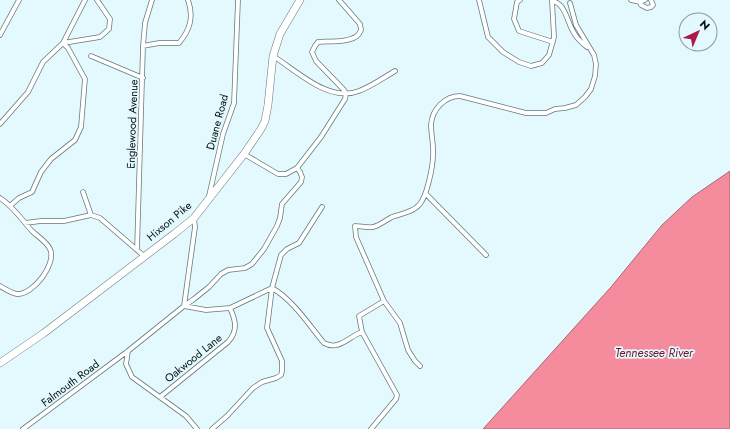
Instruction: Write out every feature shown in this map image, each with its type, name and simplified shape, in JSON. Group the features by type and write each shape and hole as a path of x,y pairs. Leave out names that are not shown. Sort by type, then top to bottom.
{"main road":[{"name":"Hixson Pike","path":"0,363 44,333 194,218 244,154 261,129 264,121 273,56 280,34 300,0"}],"street":[{"path":"0,35 19,0"},
{"path":"0,124 28,92 43,62 63,43 85,0"},
{"path":"63,43 100,38 109,29 110,19 97,0"},
{"name":"Englewood Avenue","path":"137,250 143,46 145,23 152,0"},
{"path":"143,46 159,43 178,43 185,36 192,18 188,0"},
{"name":"Duane Road","path":"208,200 223,134 234,103 238,0"},
{"path":"244,154 278,174 286,174 297,168 321,137 345,99 346,94 344,90 316,61 312,52 318,42 342,41 358,36 361,30 360,24 339,0"},
{"path":"480,0 488,37 503,52 519,62 531,66 542,64 549,55 554,37 552,1 563,6 569,25 574,34 579,41 590,49"},
{"path":"520,0 517,2 514,19 519,31 553,42"},
{"path":"631,0 640,2 645,0"},
{"path":"640,2 641,5 647,8 651,7 651,0"},
{"path":"420,366 414,361 408,350 400,323 384,301 356,238 355,226 376,226 392,217 416,208 420,204 426,194 433,157 431,124 435,112 442,102 455,96 460,96 526,113 546,113 576,105 585,97 591,88 595,76 596,64 594,55 576,25 570,3"},
{"path":"11,205 19,198 32,192 41,172 51,159 75,140 80,127 84,79 68,48 63,43"},
{"path":"91,56 142,78"},
{"path":"273,56 322,88 331,92 346,94 359,91 395,71"},
{"name":"Falmouth Road","path":"23,429 128,351 209,287 224,271 245,268 259,257 277,226 282,204 301,182 302,177 297,168"},
{"path":"83,192 91,215"},
{"path":"426,194 486,255"},
{"path":"0,198 11,205 25,223 50,248 50,260 47,269 36,284 23,293 16,294 0,286"},
{"path":"212,429 227,416 253,388 262,382 281,375 282,361 267,328 272,288 281,255 300,243 322,207"},
{"path":"25,223 64,221 91,215 100,218 144,256"},
{"path":"194,218 195,227 184,306 206,310 230,308 272,288 279,291 290,302 324,343 329,346 335,346 362,332"},
{"path":"370,429 396,399 397,395 362,332 359,316 384,301"},
{"name":"Oakwood Lane","path":"160,397 231,339 235,330 235,320 230,308"},
{"path":"128,351 126,364 132,377 186,416 197,429"}],"water":[{"name":"Tennessee River","path":"730,171 730,429 483,429 611,287 662,225 692,197"}]}
